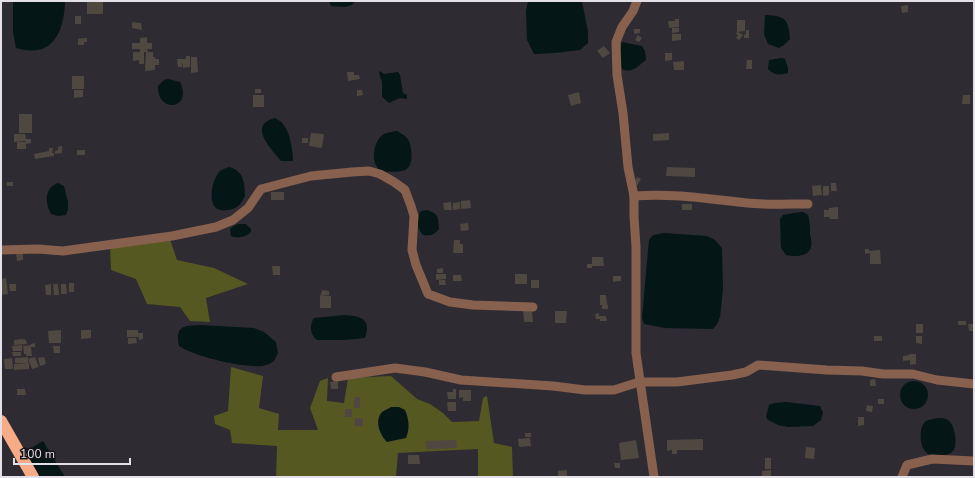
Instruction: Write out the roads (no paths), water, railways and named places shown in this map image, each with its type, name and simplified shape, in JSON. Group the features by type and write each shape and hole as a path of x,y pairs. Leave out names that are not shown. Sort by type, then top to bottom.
{"highway":[{"path":"1,421 32,477"}],"street":[{"path":"637,1 633,11 622,27 616,42 617,75 628,168 634,196 636,247 636,353 654,477"},
{"path":"1,250 70,250 172,236 216,227 233,220 248,208 261,189 311,176 370,171 380,174 405,190 414,216 412,250 416,265 428,294 450,302 473,305 533,307"},
{"path":"634,196 655,194 710,198 748,203 808,204"},
{"path":"336,377 395,368 425,372 461,380 553,386 585,390 614,390 639,382 678,382 732,376 746,372 758,365 862,371 883,374 913,374 937,380 974,384"},
{"path":"902,477 907,465 932,459 974,461"}]}
